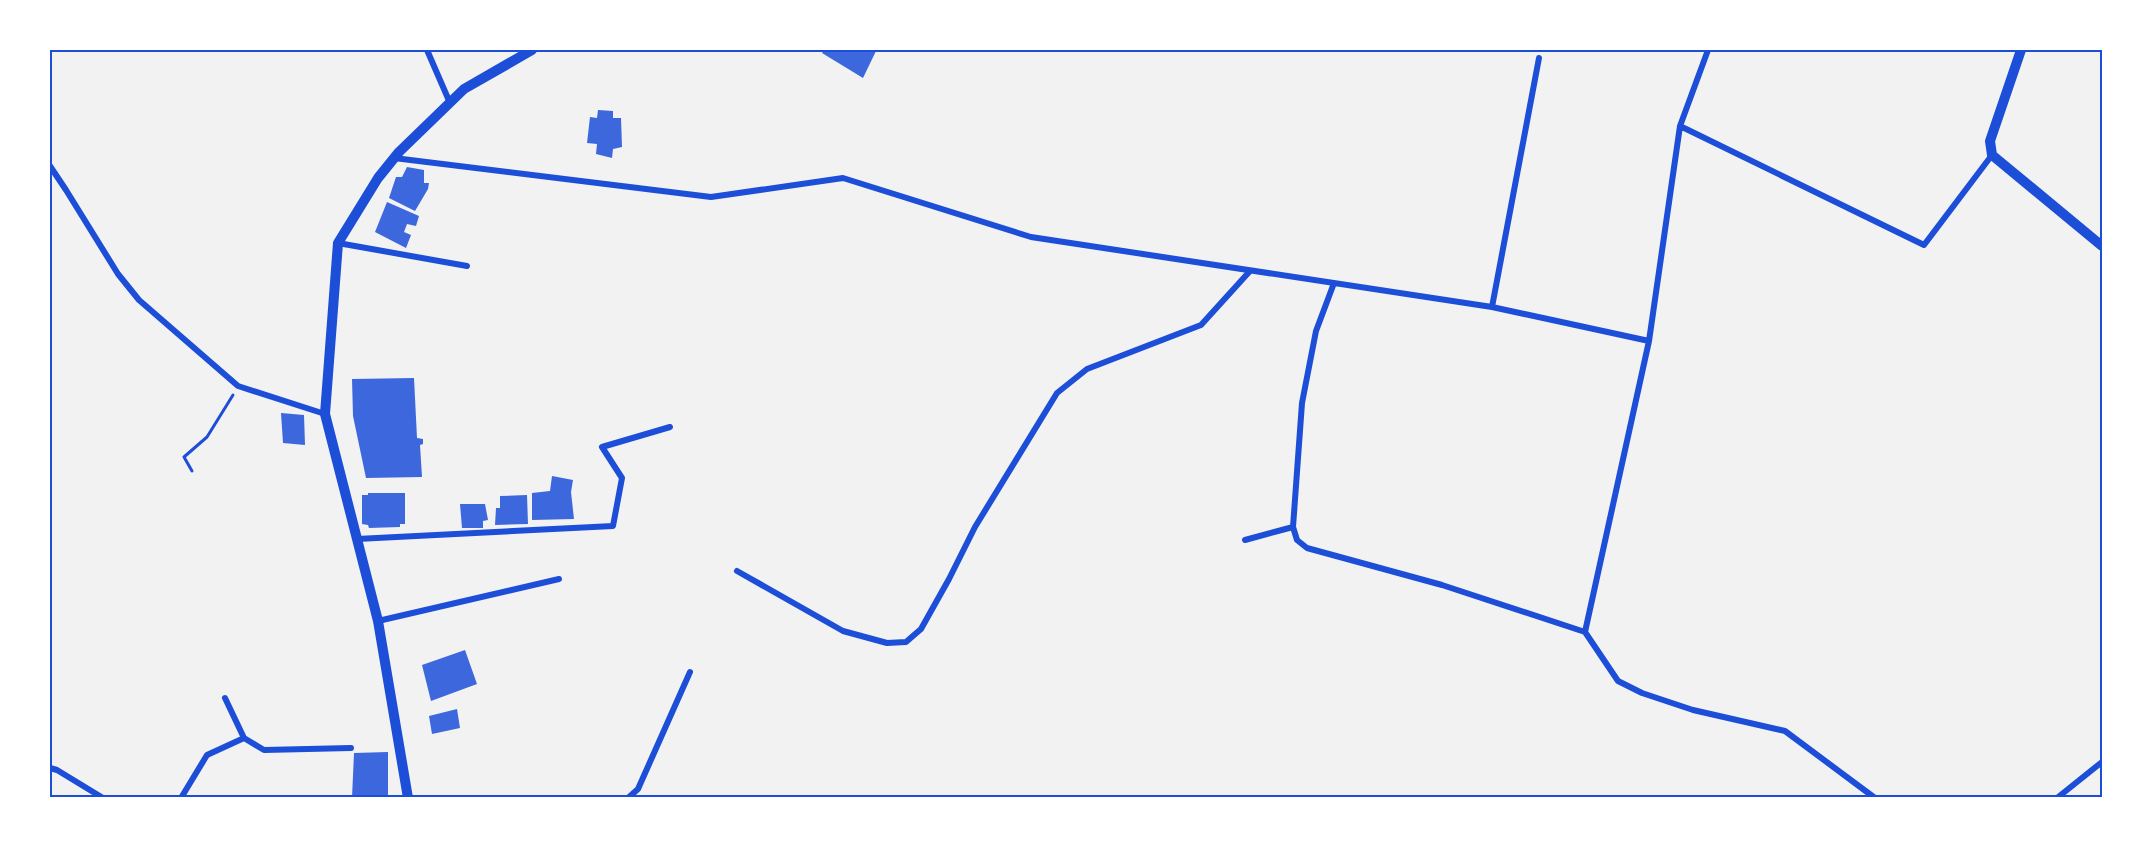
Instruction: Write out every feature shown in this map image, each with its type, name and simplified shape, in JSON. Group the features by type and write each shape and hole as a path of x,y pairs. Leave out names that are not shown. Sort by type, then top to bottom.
{"street":[{"path":"427,50 450,103"},
{"path":"408,798 378,621 325,414 338,243 378,178 394,158 464,89 532,50"},
{"path":"1585,632 1649,341 1680,126 1708,50"},
{"path":"2020,50 1990,141 1992,154 2103,246"},
{"path":"1492,307 1539,58"},
{"path":"1680,126 1924,245 1992,154"},
{"path":"394,158 711,197 843,178 1031,237 1492,307 1649,341"},
{"path":"50,166 118,273 139,300 238,386 325,414"},
{"path":"338,243 467,266"},
{"path":"737,571 843,631 887,643 906,642 921,629 975,526 1057,393 1087,369 1201,325 1250,270"},
{"path":"1334,283 1316,331 1302,403 1293,527 1297,540 1307,548 1442,585 1585,632 1618,681 1642,693 1693,710 1785,731 1875,798"},
{"path":"357,538 613,526 622,478 602,447 670,427"},
{"path":"1245,540 1293,527"},
{"path":"378,621 559,579"},
{"path":"628,798 638,789 690,672"},
{"path":"225,698 244,738 264,750 351,748"},
{"path":"181,798 207,755 244,738"},
{"path":"2057,798 2103,762"},
{"path":"50,768 103,798"}],"path":[{"path":"192,471 184,457 207,437 238,386"}],"building":[{"path":"824,50 876,51 863,78 822,53"},
{"path":"598,110 613,111 613,118 621,118 622,147 613,149 612,158 596,154 597,144 587,143 590,117 597,118"},
{"path":"407,167 424,170 424,183 429,183 415,211 389,198 396,177 402,177"},
{"path":"387,202 419,216 416,226 407,224 404,232 411,235 406,248 375,232"},
{"path":"414,378 417,438 423,439 423,444 420,445 422,477 366,478 353,416 352,379"},
{"path":"281,413 304,415 305,445 283,443"},
{"path":"552,476 573,480 571,492 574,519 532,520 532,493 550,491"},
{"path":"368,493 405,493 405,524 400,524 400,527 369,528 368,525 362,524 362,495 368,495"},
{"path":"527,495 528,524 495,525 496,508 500,508 500,496"},
{"path":"460,504 485,504 488,520 483,521 483,528 462,528"},
{"path":"465,650 477,684 431,701 422,665"},
{"path":"457,709 460,728 432,734 429,716"},
{"path":"388,752 388,798 352,798 354,753"}]}
